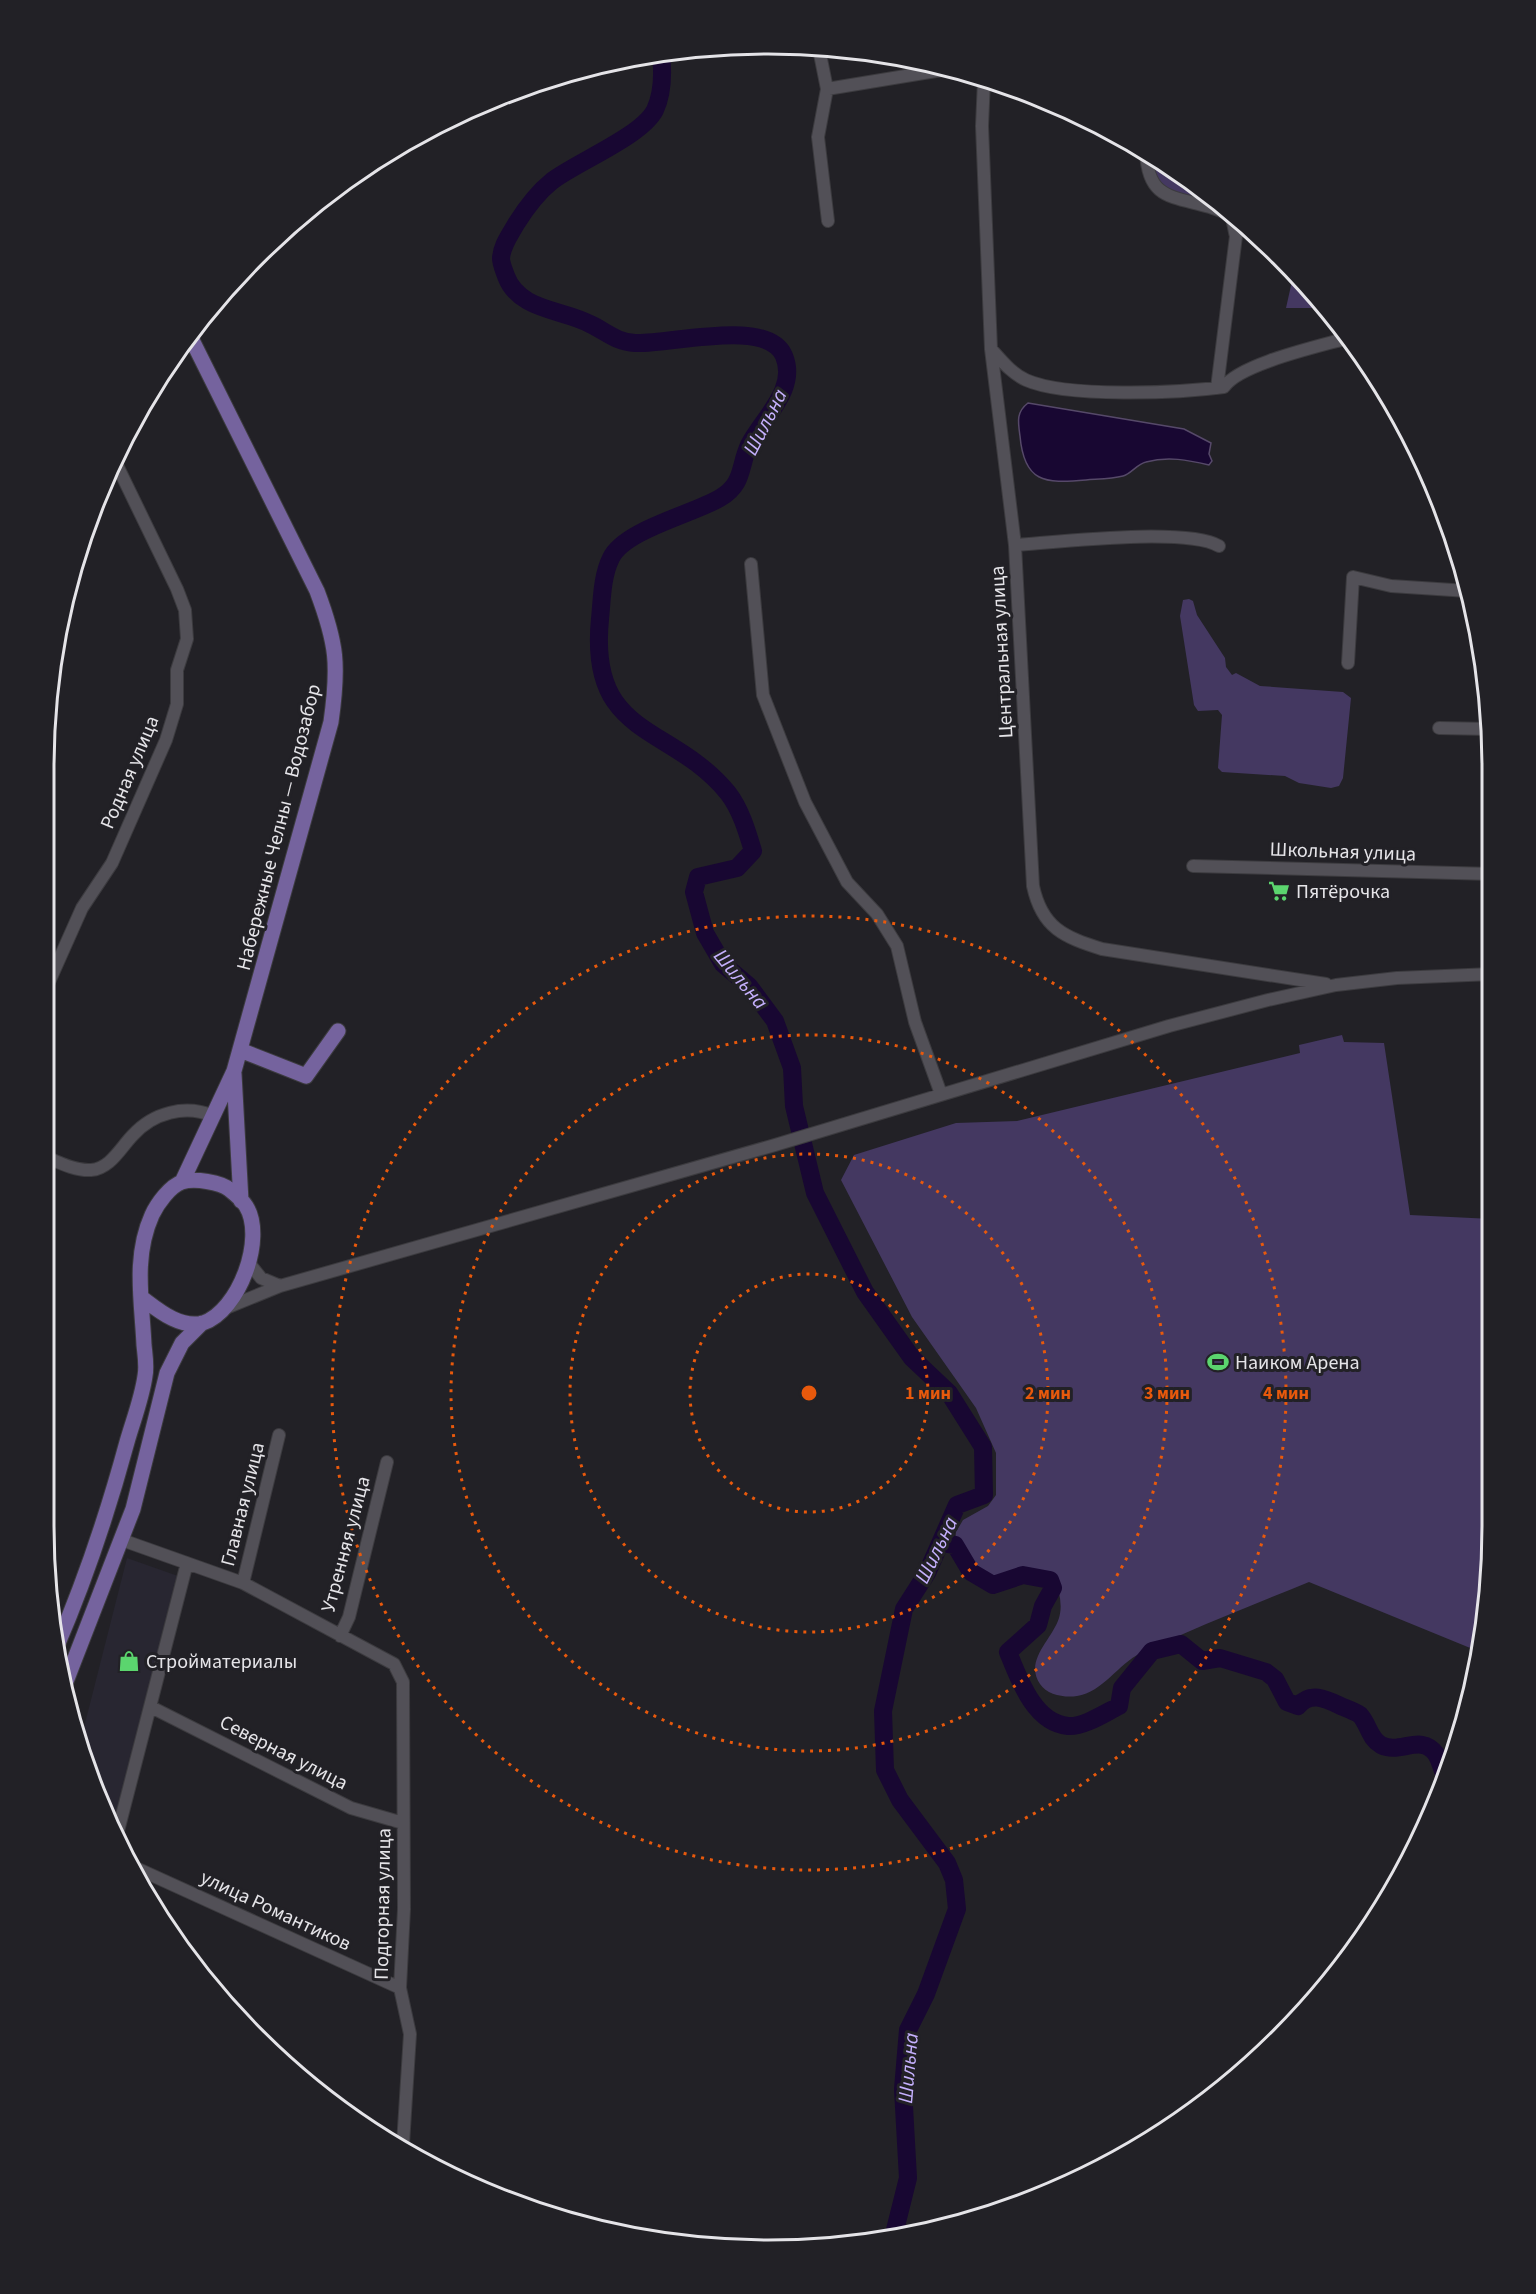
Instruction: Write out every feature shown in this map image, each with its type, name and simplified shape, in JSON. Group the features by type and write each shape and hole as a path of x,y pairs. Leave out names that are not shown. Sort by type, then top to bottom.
{"main road":[{"name":"Набережные Челны — Водозабор","path":"62,1632 105,1524 146,1375 142,1298 138,1275 152,1215 165,1196 182,1182 234,1071 331,722 338,677 333,632 317,591 194,344"},
{"path":"240,1050 306,1076 338,1031"},
{"name":"Набережные Челны — Водозабор","path":"69,1671 133,1509 167,1373 183,1343 202,1323 226,1308 240,1290 249,1263 253,1233 247,1207 241,1201 234,1071"},
{"path":"182,1182 206,1181 229,1188 241,1201"},
{"path":"142,1298 169,1318 202,1323"}],"street":[{"path":"820,56 827,89 818,137 828,221"},
{"path":"827,89 927,72"},
{"name":"Центральная улица","path":"984,88 982,126 991,350 1015,545 1033,886 1043,916 1075,941 1102,949 1336,985"},
{"path":"1146,163 1147,174 1153,186 1166,195 1210,208"},
{"path":"1217,388 1236,236 1233,226"},
{"path":"991,350 1012,372 1050,388 1148,392 1224,387 1229,380 1240,373 1277,359 1340,341"},
{"path":"993,374 1012,372"},
{"name":"Родная улица","path":"54,971 82,908 112,863 166,740 177,704 177,670 187,639 185,610 177,589 119,470"},
{"path":"1015,545 1138,537 1201,538 1219,546"},
{"path":"750,564 763,695 805,802 847,882 877,914 897,946 915,1022 941,1094"},
{"path":"1348,663 1353,577 1391,586 1460,590"},
{"path":"1439,728 1480,729"},
{"name":"Школьная улица","path":"1193,866 1482,874"},
{"path":"226,1308 280,1286 776,1145 1169,1026 1336,985 1397,978 1482,974"},
{"path":"1267,975 1274,987 1268,1000"},
{"path":"54,1160 80,1170 93,1170 117,1155 134,1134 163,1114 188,1109 213,1116"},
{"path":"249,1263 261,1278 280,1286"},
{"name":"Главная улица","path":"243,1583 279,1435"},
{"name":"Утренняя улица","path":"340,1636 349,1617 387,1462"},
{"path":"122,1540 243,1583 340,1636"},
{"name":"Главная улица","path":"120,1824 187,1563"},
{"name":"Подгорная улица","path":"340,1636 394,1664 403,1682 400,1988 410,2034 403,2139"},
{"name":"Северная улица","path":"151,1707 351,1808 403,1823"},
{"name":"улица Романтиков","path":"144,1872 400,1988"}],"shaded area":[{"path":"1153,167 1200,200 1172,193 1157,184"},
{"path":"1292,283 1314,308 1286,308"},
{"path":"1028,403 1184,429 1211,443 1209,454 1212,461 1209,465 1186,460 1162,459 1143,463 1126,475 1118,477 1071,481 1048,480 1032,471 1022,451 1019,418 1021,410"},
{"path":"1183,600 1193,601 1197,615 1225,658 1226,667 1232,675 1236,673 1260,686 1343,692 1351,698 1343,778 1339,786 1331,788 1299,783 1285,776 1222,772 1218,768 1222,715 1218,710 1198,711 1194,705 1180,616"},
{"name":"Наиком Арена","path":"1342,1035 1344,1042 1384,1043 1410,1215 1482,1219 1482,1526 1476,1619 1471,1648 1309,1582 1141,1653 1095,1689 1077,1696 1057,1695 1043,1688 1036,1675 1035,1667 1037,1658 1059,1618 1060,1598 1055,1578 1024,1569 1005,1575 983,1576 967,1569 959,1561 954,1550 956,1532 963,1520 988,1506 996,1495 996,1453 976,1408 912,1317 841,1180 854,1155 956,1123 1017,1121 1300,1053 1299,1045"},
{"name":"Стройматериалы","path":"127,1558 178,1576 118,1820 84,1729"}],"waterway":[{"name":"Шильна","path":"661,62 660,97 648,120 623,139 552,181 532,201 516,224 505,244 501,260 512,287 531,303 579,319 622,341 651,343 739,335 759,338 774,344 784,356 787,368 783,392 749,445 740,475 728,493 644,531 618,548 611,558 603,588 600,658 607,687 620,708 638,725 706,770 728,793 740,814 753,851 737,868 698,877 694,892 705,933 723,964 749,986 775,1021 792,1068 794,1106 815,1193 865,1292 912,1358 949,1393 983,1447 984,1495 957,1505 927,1573 904,1609 883,1711 885,1770 900,1800 947,1863 954,1880 957,1909 926,1994 908,2030 903,2089 908,2178 896,2228"},
{"path":"942,1543 955,1545 971,1572 993,1585 1023,1575 1050,1580 1053,1588 1043,1606 1038,1625 1008,1652 1029,1698 1046,1717 1056,1723 1074,1726 1119,1706 1122,1688 1152,1651 1181,1644 1202,1661 1220,1658 1266,1672 1275,1679 1287,1702 1298,1706 1308,1698 1314,1697 1356,1713 1360,1715 1374,1739 1381,1745 1396,1748 1424,1745 1436,1754 1441,1765"}],"place":[{"name":"Пятёрочка","path":"1279,891"},
{"name":"Наиком Арена","path":"1218,1362"},
{"name":"Стройматериалы","path":"129,1661"}]}
